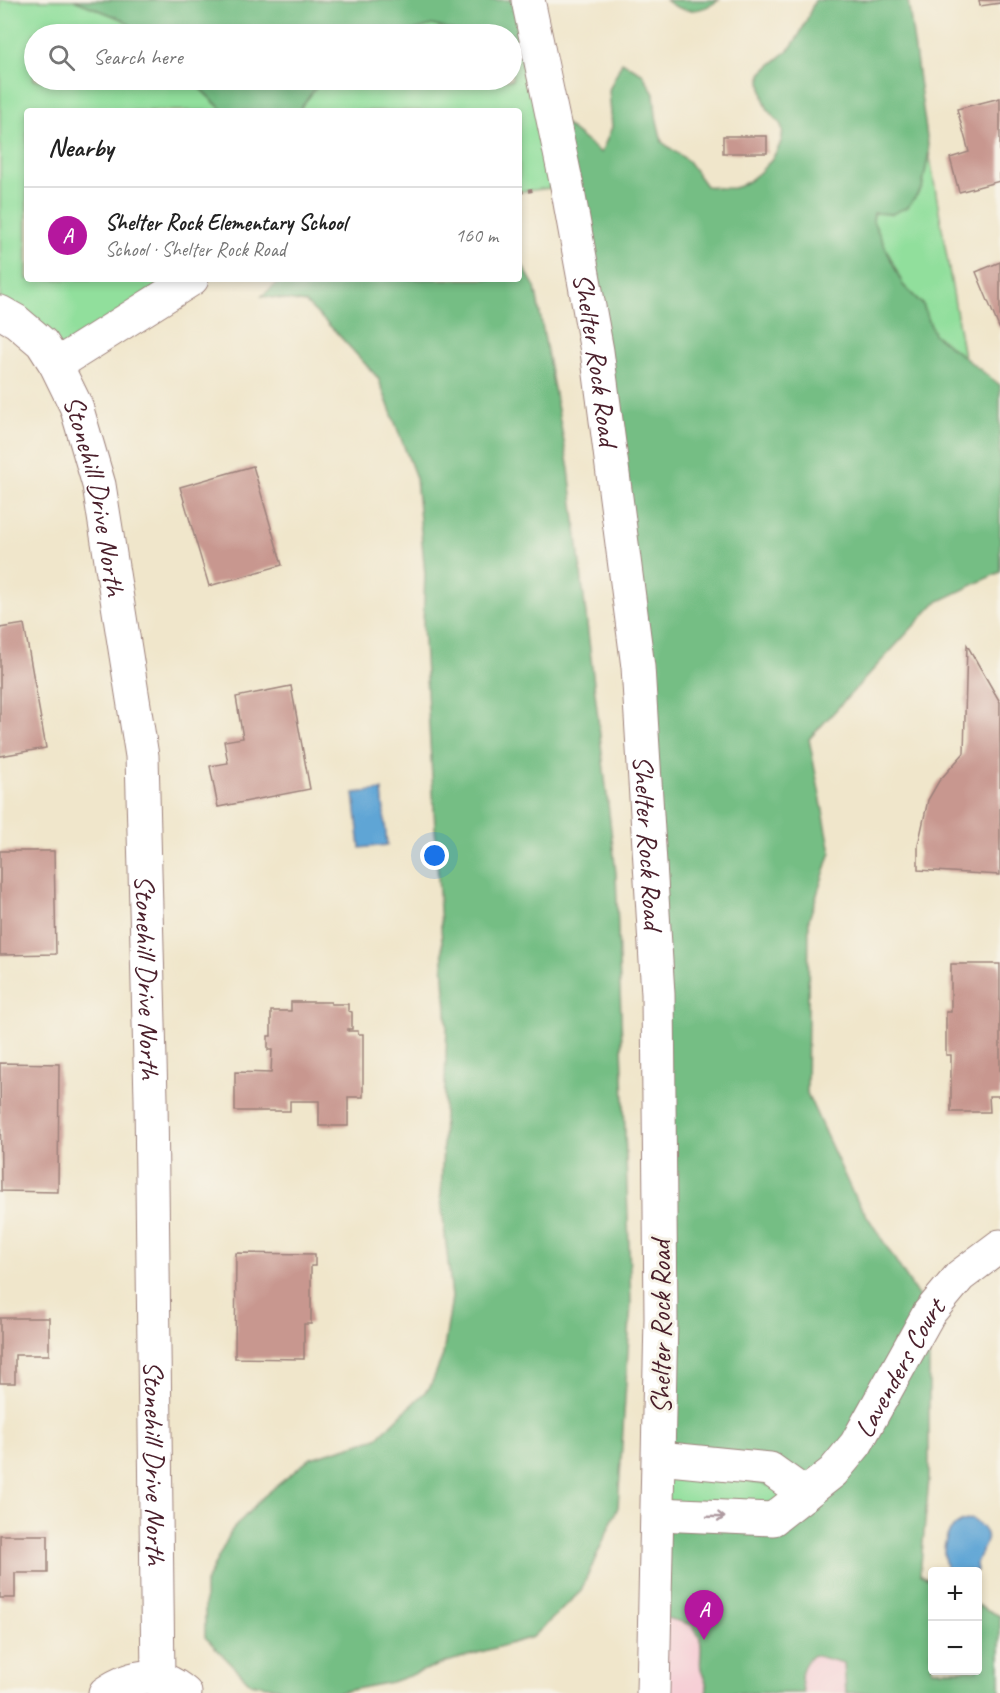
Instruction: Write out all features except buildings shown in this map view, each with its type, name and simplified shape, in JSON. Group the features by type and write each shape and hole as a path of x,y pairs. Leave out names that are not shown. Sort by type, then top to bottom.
{"street":[{"name":"Shelter Rock Road","path":"528,0 567,186 597,351 638,667 658,994 661,1318 653,1693"},
{"path":"56,365 187,282"},
{"name":"Stonehill Drive North","path":"0,312 16,321 42,343 56,365 76,406 99,485 141,756 171,1686"},
{"name":"Lavenders Court","path":"658,1514 773,1519 833,1473 856,1444 929,1313 960,1276 1000,1246"},
{"path":"659,1458 770,1469 805,1494"},
{"path":"105,1693 120,1683 139,1677 171,1686"}],"shaded area":[{"path":"655,1615 844,1663 846,1693 653,1693"}],"green space":[{"path":"0,0 74,0 124,20 129,24 24,24 24,90 201,90 220,108 24,108 24,282 187,282 56,365 0,312"},
{"path":"74,0 528,0 540,54 522,50 522,24 129,24 124,20"},
{"path":"666,0 719,0 706,7 685,10"},
{"path":"815,0 908,0 929,152 922,188 908,207 892,214 874,213 873,221 903,285 923,305 934,334 1000,385 1000,572 935,603 809,739 831,852 809,919 807,1093 853,1194 929,1313 929,1480 920,1574 928,1579 928,1675 982,1675 982,1607 1000,1616 1000,1693 846,1693 844,1663 813,1655 805,1663 802,1672 801,1682 804,1693 706,1693 701,1665 701,1643 693,1625 655,1615 658,1514 724,1517 804,1494 659,1458 638,667 555,116 601,153 612,127 609,90 622,62 642,73 654,94 662,142 688,161 706,186 733,188 759,173 779,146 782,128 768,110 764,100 761,74 787,51 804,25"},
{"path":"522,50 540,54 566,186 522,192 522,108 300,108 314,90 522,90"},
{"path":"202,90 314,90 300,108 221,108"},
{"path":"929,152 964,357 934,334 923,305 903,285 873,221 874,213 892,214 922,188"},
{"path":"522,264 535,287 569,469 616,873 631,1304 618,1507 581,1591 533,1637 450,1661 392,1682 335,1693 304,1693 250,1683 205,1637 205,1584 232,1530 263,1497 311,1458 377,1438 430,1387 443,1355 452,1297 441,1199 447,1027 423,626 425,574 416,478 378,378 306,303 262,296 279,282 522,282"},
{"path":"659,1458 805,1494 773,1519 658,1514"}],"water":[{"path":"382,790 387,845 360,848 354,793"},
{"path":"972,1519 980,1525 986,1535 985,1545 976,1563 976,1567 946,1567 944,1554 946,1538 955,1526"}],"place":[{"name":"Shelter Rock Elementary School","path":"704,1640"}]}
